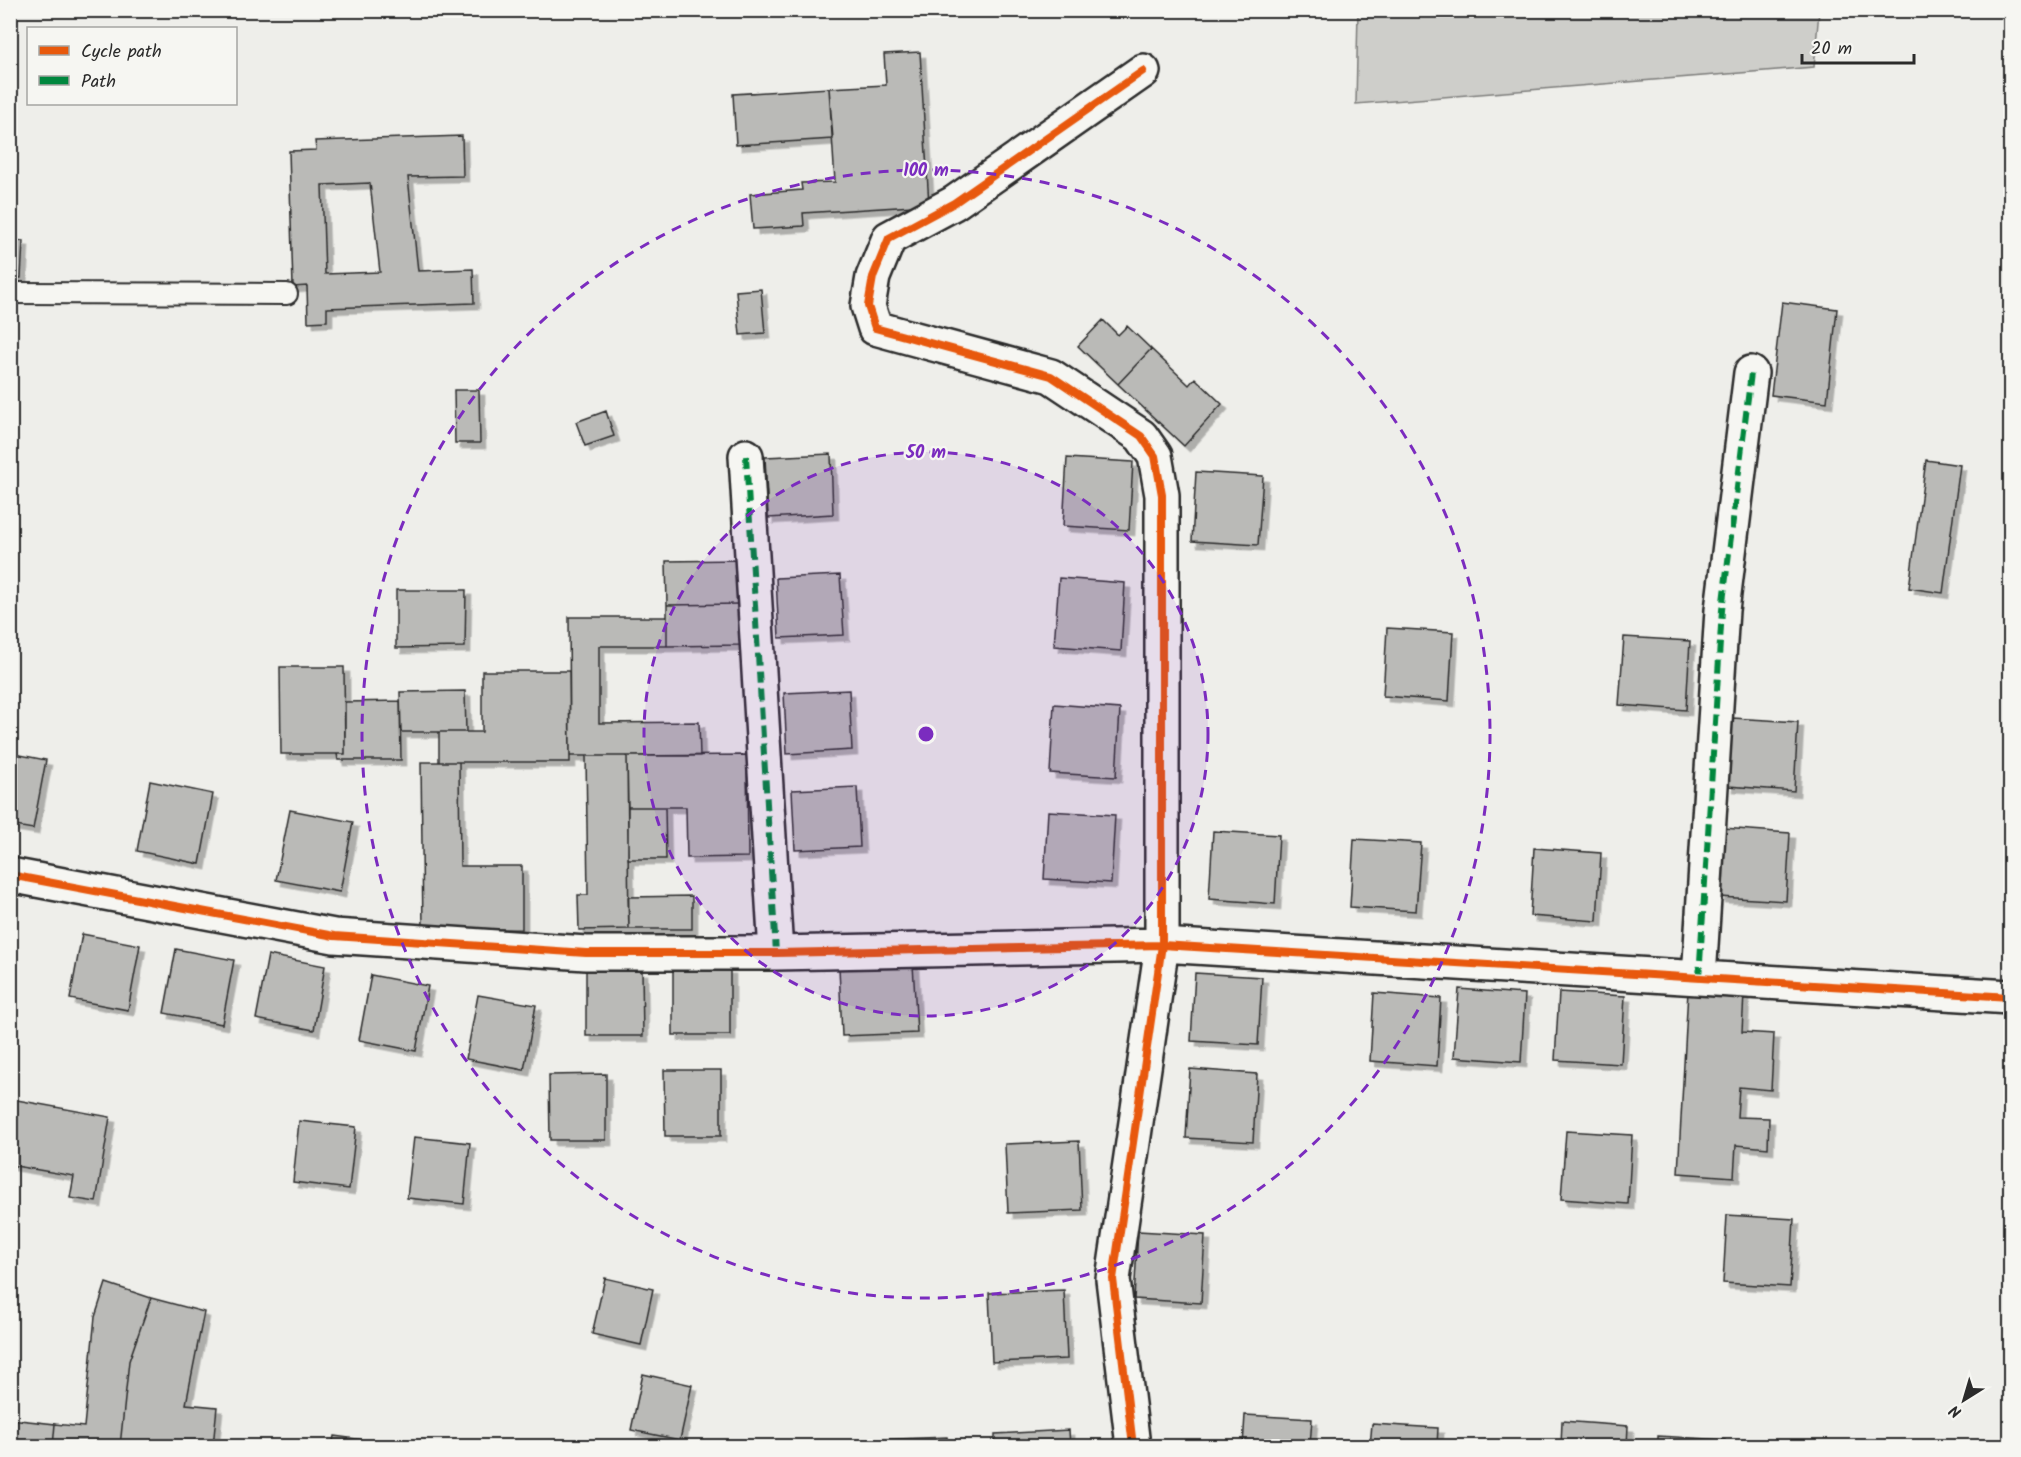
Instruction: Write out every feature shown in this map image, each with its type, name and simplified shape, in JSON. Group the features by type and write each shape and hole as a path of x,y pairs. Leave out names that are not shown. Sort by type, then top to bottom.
{"street":[{"path":"1132,1446 1113,1279 1162,945 1162,495 1155,456 1141,435 1051,376 875,328 868,306 873,277 889,238 954,203 1143,71"},
{"path":"1699,978 1722,610 1751,373"},
{"path":"746,456 776,953"},
{"path":"10,875 334,936 586,952 776,953 1162,945 2010,997"}],"lane":[{"path":"10,293 287,294"}],"shaded area":[{"path":"1358,10 1819,11 1814,67 1356,104"}],"building":[{"path":"920,52 929,205 803,213 804,226 753,229 750,194 802,190 801,183 835,182 829,88 886,85 884,54"},
{"path":"829,88 833,139 736,145 733,94"},
{"path":"462,136 463,176 408,177 418,271 473,269 474,303 327,308 327,321 308,322 307,286 293,287 289,151 316,150 315,141","holes":["370,183 380,272 325,274 322,185"]},
{"path":"10,240 23,241 21,278 10,278"},
{"path":"761,289 765,333 740,335 736,291"},
{"path":"1782,302 1837,309 1827,402 1771,395"},
{"path":"1103,320 1118,335 1127,326 1151,349 1118,384 1078,346"},
{"path":"1151,349 1189,385 1195,378 1222,404 1184,446 1118,384"},
{"path":"454,390 479,390 480,443 455,443"},
{"path":"606,411 614,436 585,446 576,422"},
{"path":"831,454 833,514 768,518 765,457"},
{"path":"1067,458 1133,462 1129,530 1063,526"},
{"path":"1926,460 1960,465 1943,593 1909,588"},
{"path":"1196,472 1263,476 1258,545 1192,541"},
{"path":"739,560 740,604 667,605 666,561"},
{"path":"840,575 844,635 779,638 776,578"},
{"path":"1059,578 1125,583 1121,651 1054,646"},
{"path":"396,590 466,590 465,647 396,648"},
{"path":"740,604 740,645 667,646 667,605"},
{"path":"569,617 667,617 667,646 599,646 599,723 699,722 700,756 570,756"},
{"path":"1387,628 1453,632 1449,701 1383,696"},
{"path":"1624,637 1690,641 1686,710 1619,705"},
{"path":"280,667 344,667 345,754 281,754"},
{"path":"482,671 569,671 570,762 439,762 439,732 482,732"},
{"path":"849,690 852,750 787,754 784,693"},
{"path":"465,691 466,732 401,732 400,692"},
{"path":"400,701 401,760 338,760 337,754 345,754 345,702"},
{"path":"1054,704 1120,709 1116,777 1050,773"},
{"path":"1732,718 1798,722 1794,791 1728,786"},
{"path":"10,753 46,760 33,829 10,825"},
{"path":"747,755 748,857 687,858 686,807 628,807 627,756"},
{"path":"586,756 627,756 629,929 579,930 578,895 588,895"},
{"path":"421,762 459,762 460,866 522,866 522,929 423,930"},
{"path":"150,781 213,794 200,864 137,851"},
{"path":"857,787 860,847 795,850 792,790"},
{"path":"628,807 665,807 666,859 628,859"},
{"path":"290,810 353,822 340,892 276,880"},
{"path":"1048,811 1115,815 1111,883 1044,879"},
{"path":"1723,828 1790,833 1786,901 1719,897"},
{"path":"1213,831 1279,835 1275,904 1209,899"},
{"path":"1354,839 1421,843 1416,911 1350,907"},
{"path":"1534,848 1601,853 1597,921 1530,916"},
{"path":"692,896 692,929 629,929 628,897"},
{"path":"82,934 140,945 128,1010 70,999"},
{"path":"176,949 234,960 222,1024 164,1013"},
{"path":"268,955 325,966 314,1030 256,1019"},
{"path":"913,964 917,1033 842,1036 839,967"},
{"path":"673,969 730,969 730,1035 673,1035"},
{"path":"586,970 642,970 643,1036 586,1036"},
{"path":"1195,973 1262,977 1258,1045 1191,1041"},
{"path":"371,975 428,986 416,1051 359,1040"},
{"path":"1459,989 1525,994 1521,1062 1454,1057"},
{"path":"1688,991 1744,994 1742,1032 1774,1034 1771,1090 1739,1087 1737,1117 1769,1118 1768,1148 1736,1145 1734,1177 1678,1173"},
{"path":"1559,992 1625,996 1621,1064 1555,1060"},
{"path":"1374,993 1441,998 1437,1066 1370,1061"},
{"path":"478,995 536,1005 524,1070 466,1059"},
{"path":"1190,1069 1257,1074 1253,1142 1186,1138"},
{"path":"664,1070 721,1070 721,1136 665,1136"},
{"path":"606,1074 606,1140 550,1140 549,1075"},
{"path":"10,1099 17,1100 10,1138"},
{"path":"17,1100 110,1117 96,1202 70,1198 74,1176 10,1165 10,1138"},
{"path":"299,1121 356,1127 349,1189 293,1182"},
{"path":"1566,1131 1632,1135 1628,1204 1561,1199"},
{"path":"414,1137 470,1143 464,1204 407,1198"},
{"path":"1079,1141 1082,1210 1008,1213 1005,1144"},
{"path":"1727,1215 1794,1219 1790,1287 1723,1283"},
{"path":"1138,1231 1205,1235 1201,1303 1134,1299"},
{"path":"605,1278 653,1289 641,1345 592,1334"},
{"path":"106,1283 151,1298 129,1361 120,1446 53,1446 55,1424 84,1427 95,1317"},
{"path":"1064,1290 1067,1359 992,1362 989,1293"},
{"path":"151,1298 204,1312 186,1404 217,1407 213,1446 120,1446 129,1361"},
{"path":"643,1374 692,1385 680,1440 631,1430"},
{"path":"1245,1415 1312,1419 1310,1446 1243,1446"},
{"path":"10,1419 55,1424 53,1446 10,1446"},
{"path":"1562,1421 1628,1426 1627,1446 1561,1446"},
{"path":"1372,1424 1438,1428 1437,1446 1370,1446"},
{"path":"1069,1430 1070,1446 995,1446 995,1434"},
{"path":"334,1436 401,1445 401,1446 332,1446"},
{"path":"1658,1436 1725,1440 1725,1446 1658,1446"},
{"path":"947,1437 948,1446 873,1446 873,1440"},
{"path":"1744,1442 1811,1446 1744,1446"},
{"path":"1842,1443 1887,1446 1842,1446"}],"marked path":[{"path":"1699,978 1722,610 1751,373"},
{"path":"746,456 776,953"}],"cycle path":[{"path":"1133,1446 1113,1279 1162,945 1162,495 1155,456 1141,436 1051,376 875,328 868,306 873,277 889,238 954,203 1143,71"},
{"path":"10,875 334,936 586,953 776,953 1162,945 2010,997"}]}
